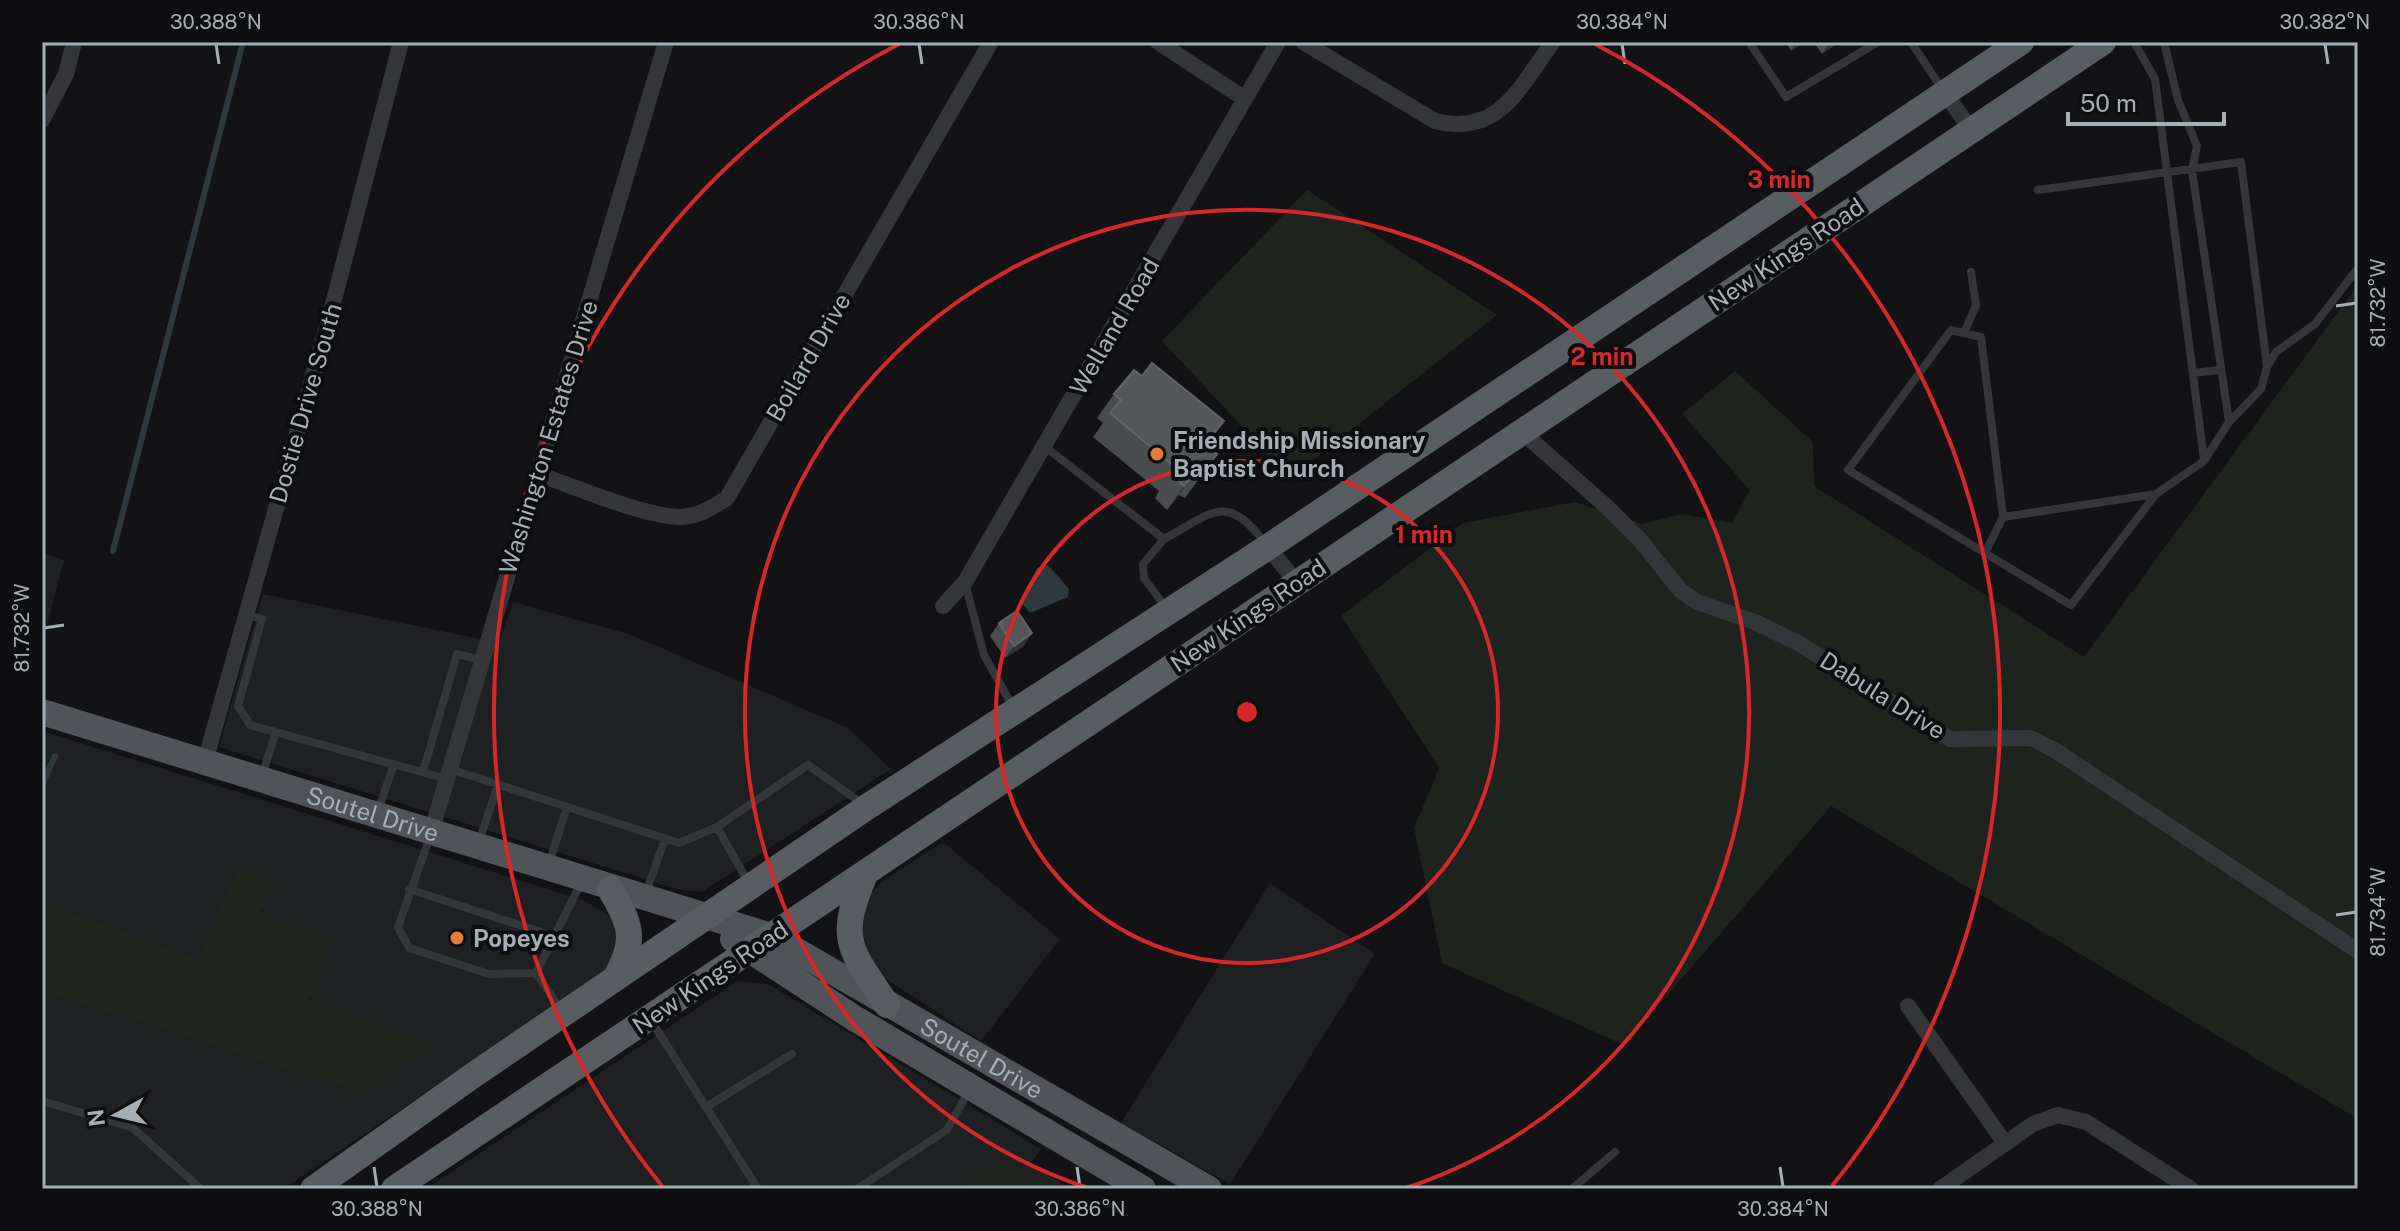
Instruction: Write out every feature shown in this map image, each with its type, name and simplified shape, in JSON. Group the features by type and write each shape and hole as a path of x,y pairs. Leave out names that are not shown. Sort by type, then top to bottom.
{"highway":[{"name":"New Kings Road","path":"313,1189 867,807 1268,547 2021,42"},
{"name":"New Kings Road","path":"394,1189 2103,42"},
{"path":"866,872 847,928 852,954 887,1005"},
{"path":"610,889 626,915 631,939 628,957 616,978"}],"main road":[{"name":"Soutel Drive","path":"42,712 582,881 771,936 1196,1186"},
{"name":"Soutel Drive","path":"705,917 749,951 1143,1189"}],"street":[{"path":"42,120 46,102 66,74 74,42"},
{"name":"Dostie Drive South","path":"205,762 230,704 246,615 401,42"},
{"name":"Washington Estates Drive","path":"431,833 666,42"},
{"name":"Boilard Drive","path":"537,474 659,513 681,517 707,512 727,498 991,42"},
{"path":"1158,42 1245,99"},
{"name":"Welland Road","path":"943,606 965,582 1278,42"},
{"path":"1303,42 1435,121 1456,126 1475,125 1504,108 1553,42"},
{"path":"1945,93 1971,130"},
{"name":"Dabula Drive","path":"1522,432 1607,507 1640,540 1667,576 1697,602 1755,622 1800,644 1950,739 2031,738 2056,751 2358,951"},
{"path":"1268,547 1297,583"},
{"path":"1908,1006 2005,1143"},
{"path":"1940,1189 2005,1143 2045,1119 2058,1115 2086,1122 2191,1189"}],"lane":[{"path":"1749,42 1786,97 1878,42"},
{"path":"1911,42 1945,93"},
{"path":"2134,42 2155,79 2204,461"},
{"path":"2164,42 2178,100 2197,146 2192,170 2229,422"},
{"path":"2038,190 2241,162 2267,367"},
{"path":"1985,553 2003,517 1981,337 1951,330 1848,470 1985,553 2071,605 2156,494 2204,461 2229,422 2261,389 2267,367 2285,343 2305,332 2323,316 2358,268"},
{"path":"1964,333 1976,305 1971,272"},
{"path":"2193,373 2219,370"},
{"path":"1044,446 1164,539"},
{"path":"2003,517 2156,494"},
{"path":"1169,612 1144,578 1143,564 1164,539 1216,511 1234,511 1248,521 1268,547"},
{"path":"965,582 984,655 1015,712"},
{"path":"423,772 457,654 482,660"},
{"path":"230,704 250,725 423,772 449,774 498,785 679,843 717,827 808,765 867,807"},
{"path":"440,715 464,722"},
{"path":"261,780 276,732"},
{"path":"377,816 394,764"},
{"path":"477,847 498,785"},
{"path":"547,869 567,807"},
{"path":"717,827 751,886"},
{"path":"431,833 398,927 409,948 489,974 536,973"},
{"path":"643,899 665,839"},
{"path":"536,973 582,881"},
{"path":"409,889 556,937"},
{"path":"536,973 563,1014"},
{"path":"650,1018 758,1189"},
{"path":"706,1107 792,1054"},
{"path":"857,1189 947,1130 971,1087"},
{"path":"42,1101 133,1128 201,1189"},
{"path":"1572,1189 1615,1152"}],"shaded area":[{"path":"1307,190 1497,315 1290,478 1162,341"},
{"path":"2358,285 2358,1119 1831,806 1624,1045 1442,963 1414,828 1439,768 1341,616 1463,523 1575,502 1642,524 1682,514 1732,523 1750,490 1682,414 1735,371 1813,442 1814,486 2084,657"},
{"path":"42,553 64,560 42,643"},
{"path":"1048,565 1069,589 1068,597 1030,613 1020,601 1037,568"},
{"path":"263,594 499,643 513,602 629,634 848,728 891,769 702,892 680,890 219,747"},
{"path":"42,731 583,900 607,914 623,936 606,971 283,1189 42,1189 42,992 363,1094 238,866 197,957 42,901"},
{"path":"943,842 1060,939 981,1041 883,977 867,959 859,914 867,898 883,881"},
{"path":"238,866 276,880 261,912 334,939 309,999 433,1044 363,1094 42,992 42,901 197,957"},
{"path":"1270,883 1375,954 1230,1184 1121,1123"},
{"path":"738,981 768,984 1041,1149 1030,1164 989,1167 957,1189 426,1189"},
{"path":"1030,1164 1070,1189 957,1189 988,1166"}],"building":[{"path":"1152,363 1224,421 1210,438 1218,444 1213,451 1217,454 1202,474 1196,471 1184,486 1171,474 1176,468 1110,413 1121,400 1114,394 1134,370 1142,376"},
{"path":"1017,611 1032,633 1014,646 999,623"}],"waterway":[{"path":"113,551 243,42"},
{"path":"42,785 55,756"}],"place":[{"name":"Friendship Missionary Baptist Church","path":"1157,454"},
{"name":"Popeyes","path":"457,938"}]}
